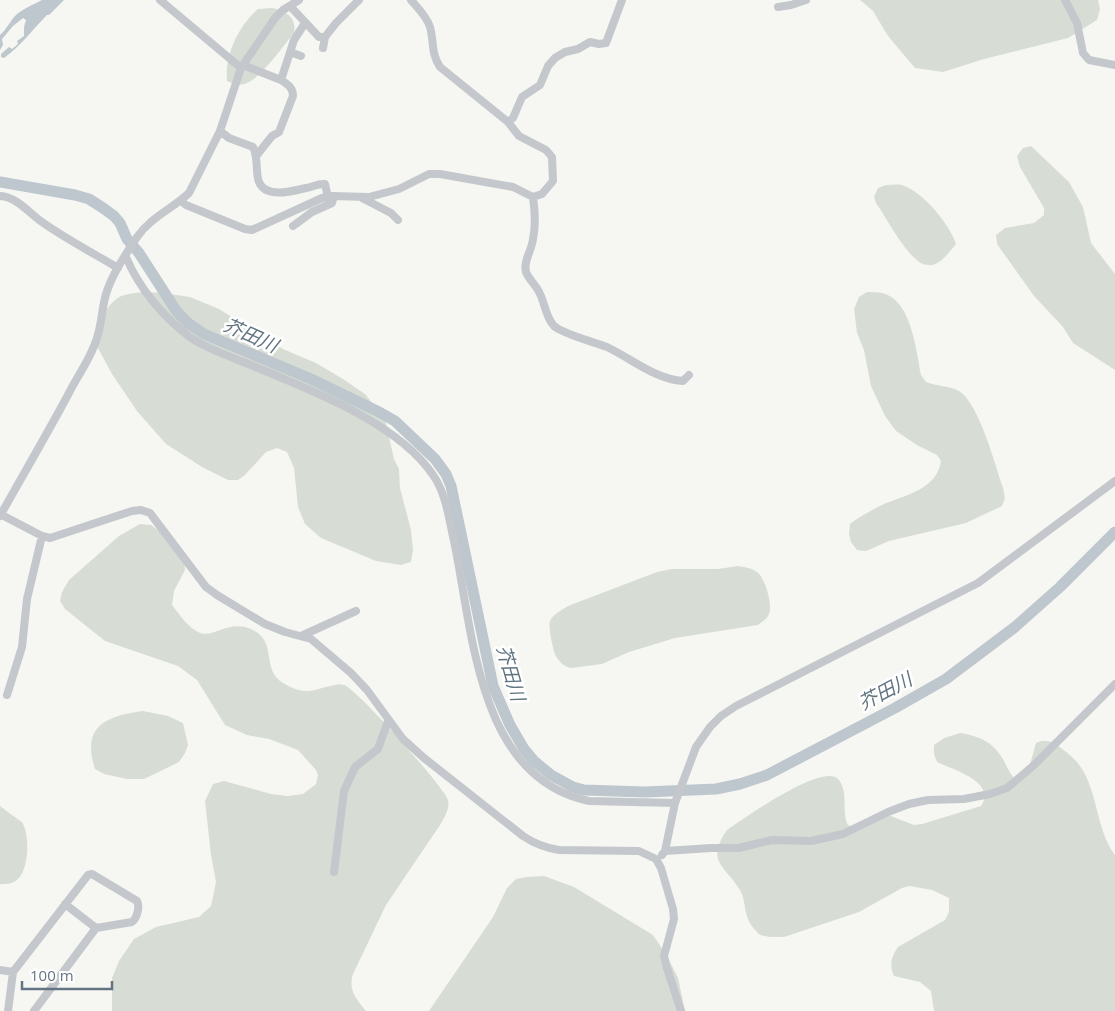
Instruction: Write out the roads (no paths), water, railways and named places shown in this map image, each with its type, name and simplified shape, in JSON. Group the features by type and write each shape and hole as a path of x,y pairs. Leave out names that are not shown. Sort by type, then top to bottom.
{"street":[{"path":"160,0 242,66 281,80 293,91 293,96 279,132 272,136 257,156"},
{"path":"299,0 275,18 242,66 220,131 192,186 181,201 160,213 138,237 118,268 106,292 100,330 95,346 49,431 0,515 42,536 56,537 132,511 141,510 150,513 206,587 265,624 285,632 311,638 368,690 388,721 403,739 424,758 534,843 559,850 639,851 656,860 661,868 673,909 674,919 664,956 681,1011"},
{"path":"323,48 325,37 359,0"},
{"path":"181,201 186,205 252,230 322,198 331,196 362,198 399,189 429,174 440,174 513,187 533,197 542,194 553,181 552,157 546,150 519,136 508,122 440,66 433,51 427,19 411,0"},
{"path":"508,122 513,118 522,97 540,85 548,66 555,58 590,42 606,43 622,0"},
{"path":"778,7 806,0"},
{"path":"1064,0 1077,23 1083,53 1089,60 1115,65"},
{"path":"290,6 319,37 325,37"},
{"path":"281,80 294,40 305,23"},
{"path":"290,52 301,56"},
{"path":"220,131 229,138 253,147 257,156 259,182 271,192 326,184 332,203 312,212 293,226"},
{"path":"0,196 5,196 17,202 42,222 118,268"},
{"path":"533,197 535,214 534,236 532,249 526,260 526,271 540,293 548,318 554,326 562,331 607,348 654,373 683,381 688,375"},
{"path":"362,198 391,213 398,220"},
{"path":"126,257 133,274 155,302 170,320 192,339 299,386 378,424 414,453 433,474 440,486 449,520 476,664 484,690 507,739 520,759 532,772 559,792 589,801 675,803"},
{"path":"656,860 665,851 675,803 696,747 702,736 721,716 744,702 978,583 1115,481"},
{"path":"7,695 22,647 27,599 42,536"},
{"path":"301,636 356,611"},
{"path":"665,851 739,848 772,840 811,841 843,834 909,804 928,800 964,799 990,794 1007,788 1033,766 1115,684"},
{"path":"334,872 344,792 348,780 355,767 378,749 388,721"},
{"path":"8,1011 14,972 88,875 92,874 137,901 136,919 132,922 96,928 34,1011"},
{"path":"65,904 96,928"},
{"path":"0,970 14,972"}],"waterway":[{"name":"芥田川","path":"0,182 89,199 114,216 120,223 127,239 139,253 177,312 188,323 204,334 311,379 379,412 395,421 435,459 446,474 451,486 493,686 510,725 524,749 534,761 551,775 573,787 584,790 645,792 716,789 740,784 767,775 946,679 1015,627 1060,587 1115,532"}]}
